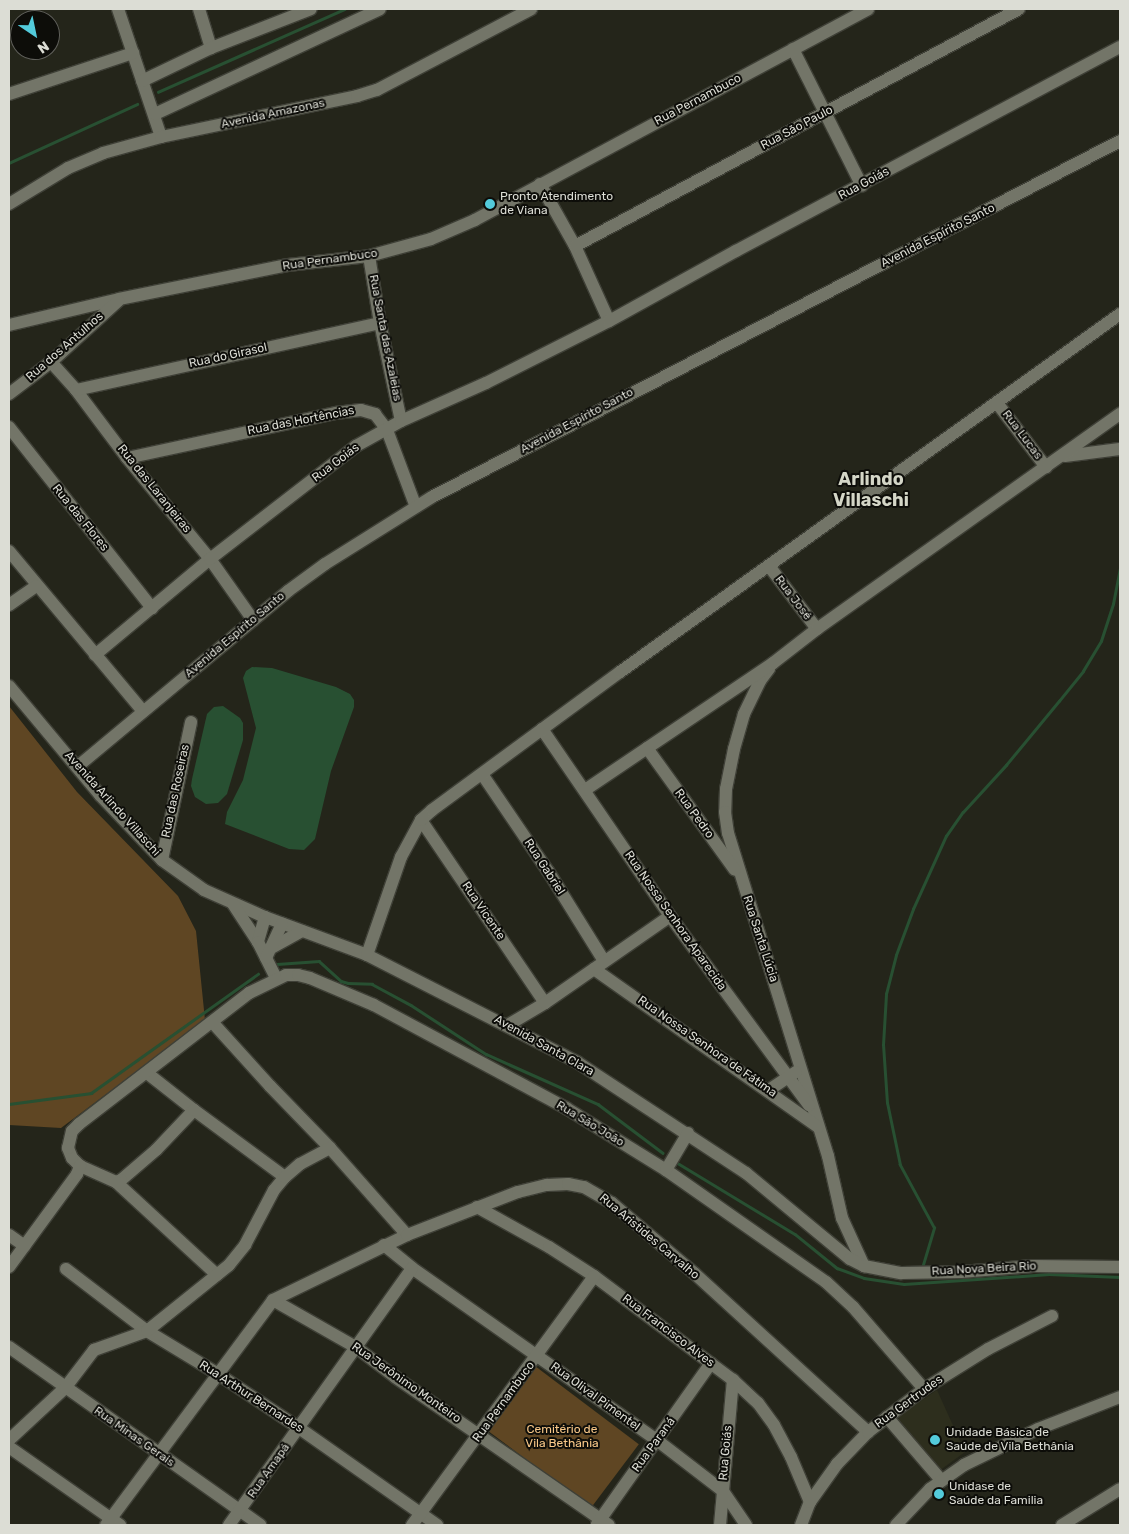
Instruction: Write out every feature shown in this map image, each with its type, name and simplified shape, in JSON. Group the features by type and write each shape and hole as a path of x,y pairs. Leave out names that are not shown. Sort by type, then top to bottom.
{"street":[{"path":"118,9 155,114 161,137"},
{"path":"199,9 211,48"},
{"path":"142,81 281,14 311,9"},
{"path":"155,114 357,14 380,9"},
{"name":"Avenida Amazonas","path":"9,204 68,168 103,153 161,137 377,90 531,9"},
{"name":"Rua Pernambuco","path":"9,325 119,299 288,265 369,256 453,231 868,9"},
{"name":"Rua São Paulo","path":"575,246 1018,9"},
{"name":"Rua Goiás","path":"95,655 210,558 356,446 401,421 486,384 609,321 736,251 862,186 1120,47"},
{"path":"793,49 862,186"},
{"path":"9,94 133,53"},
{"name":"Avenida Espírito Santo","path":"77,767 107,744 143,711 253,620 325,564 416,507 615,400 964,224 1120,141"},
{"path":"540,184 575,246 609,321"},
{"name":"Rua Santa das Azaleias","path":"369,256 380,323 401,421"},
{"name":"Rua dos Antulhos","path":"9,394 51,362 119,299"},
{"path":"367,955 400,857 421,820 542,729 1120,314"},
{"name":"Rua do Girasol","path":"76,390 380,323"},
{"name":"Rua das Laranjeiras","path":"51,362 76,390 127,458 210,558 253,620"},
{"name":"Rua Lucas","path":"998,403 1046,467"},
{"name":"Rua das Hortências","path":"127,458 327,415 361,410 375,414 387,430 416,507"},
{"path":"584,790 773,663 817,629 1120,414"},
{"name":"Rua das Flores","path":"9,428 152,608"},
{"path":"1063,456 1120,449"},
{"path":"9,551 36,586 143,711"},
{"name":"Rua José","path":"769,566 817,629"},
{"path":"9,605 36,586"},
{"name":"Rua Santa Lúcia","path":"773,663 760,681 744,714 726,789 728,833 828,1156 842,1218 864,1266"},
{"name":"Avenida Arlindo Villaschi","path":"9,686 100,795 162,860 204,890"},
{"name":"Rua das Roseiras","path":"162,860 191,722"},
{"name":"Rua Nossa Senhora Aparecida","path":"542,729 670,916 813,1111"},
{"name":"Rua Pedro","path":"647,748 742,880"},
{"name":"Rua Gabriel","path":"482,774 548,871 599,965"},
{"name":"Rua Vicente","path":"421,820 545,1003"},
{"name":"Avenida Santa Clara","path":"204,890 265,917 367,955 508,1025 577,1062 688,1133 746,1173 850,1258"},
{"path":"231,902 258,942 270,952"},
{"path":"508,1025 545,1003 670,916"},
{"path":"258,942 265,917"},
{"path":"276,978 270,952 282,923"},
{"path":"270,952 302,931"},
{"name":"Rua Nossa Senhora de Fátima","path":"599,965 818,1127"},
{"name":"Rua São João","path":"80,1166 72,1158 68,1148 72,1131 213,1023 249,993 276,978 298,974 374,1005 566,1108 666,1170 826,1282 853,1307 924,1388"},
{"path":"213,1023 330,1148 407,1235"},
{"path":"769,1090 788,1076 802,1069"},
{"path":"147,1073 285,1177"},
{"path":"116,1182 156,1150 194,1110"},
{"path":"666,1170 688,1133"},
{"path":"9,1440 66,1388 85,1358 94,1350 147,1331 217,1275 245,1245 274,1190 285,1177 300,1164 330,1148"},
{"path":"9,1267 77,1174 80,1166 116,1182 217,1275"},
{"name":"Rua Aristides Carvalho","path":"273,1300 384,1245 477,1207 518,1192 547,1185 568,1184 598,1194 694,1273 868,1432"},
{"name":"Rua Francisco Alves","path":"477,1207 541,1242 594,1276 733,1380 758,1403 774,1425 791,1457 810,1502"},
{"path":"824,1237 838,1229 842,1218"},
{"path":"9,1235 25,1246"},
{"name":"Rua Olival Pimentel","path":"384,1245 412,1268 658,1441 723,1491 746,1525"},
{"name":"Rua Nova Beira Rio","path":"850,1258 864,1266 901,1273 962,1272 1032,1266 1120,1267"},
{"name":"Rua Amapá","path":"229,1525 241,1512 412,1268"},
{"name":"Rua Arthur Bernardes","path":"66,1269 147,1331 218,1374 299,1428 437,1525"},
{"name":"Rua Pernambuco","path":"412,1525 538,1356 594,1276"},
{"path":"9,1447 113,1523 158,1455 273,1300"},
{"name":"Rua Jerônimo Monteiro","path":"273,1300 357,1348 601,1523"},
{"name":"Rua Gertrudes","path":"801,1525 810,1502 837,1464 868,1432 924,1388 988,1349 1052,1316"},
{"name":"Rua Minas Gerais","path":"9,1347 158,1455 260,1525"},
{"name":"Rua Paraná","path":"601,1523 711,1363"},
{"name":"Rua Goiás","path":"720,1525 733,1380"},
{"path":"896,1525 941,1480 964,1465 1038,1429 1120,1397"},
{"path":"887,1418 941,1480"},
{"path":"1062,1525 1120,1489"}],"shaded area":[{"path":"252,667 272,668 336,687 350,694 354,700 354,707 331,771 315,839 304,850 289,849 225,824 227,812 243,780 256,728 243,678 246,671"},
{"path":"223,706 240,718 243,723 243,740 227,794 218,803 206,804 195,797 191,786 192,779 207,714 214,707"},
{"name":"Unidade Básica de Saúde de Vila Bethânia","path":"937,1390 965,1452 939,1471 897,1422 900,1415"}],"green space":[{"path":"9,706 77,792 178,896 196,931 205,1020 61,1128 9,1125"},
{"name":"Cemitério de Vila Bethânia","path":"535,1366 639,1444 591,1508 487,1430"}],"waterway":[{"path":"158,92 344,9"},
{"path":"9,163 137,104"},
{"path":"922,1268 934,1228 900,1165 887,1103 883,1045 886,994 896,955 913,909 946,836 963,812 1006,765 1083,671 1101,641 1113,604 1120,568"},
{"path":"277,964 319,961 341,981 372,984 411,1005 486,1054 598,1104 663,1153"},
{"path":"9,1104 91,1093 258,974"},
{"path":"676,1162 795,1234 837,1268 864,1278 904,1284 1049,1274 1120,1277"}],"place":[{"name":"Pronto Atendimento de Viana","path":"490,204"},
{"name":"Unidade Básica de Saúde de Vila Bethânia","path":"935,1440"},
{"name":"Unidase de Saúde da Familia","path":"939,1494"}],"district":[{"name":"Arlindo Villaschi","path":"871,490"}]}
